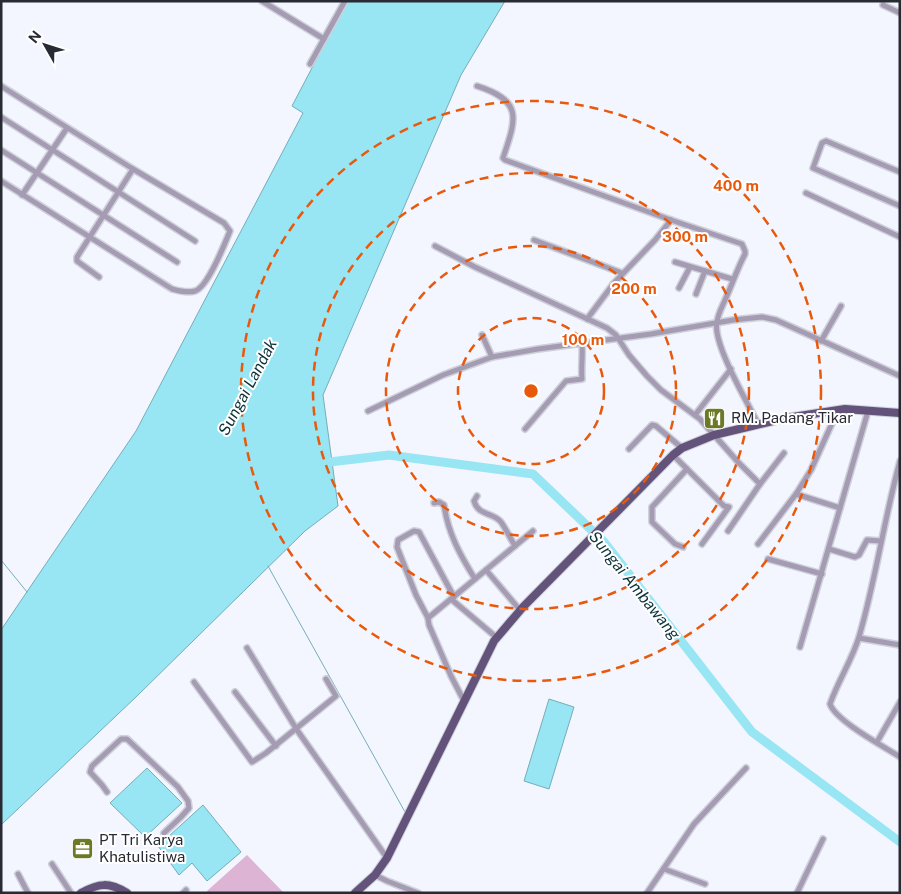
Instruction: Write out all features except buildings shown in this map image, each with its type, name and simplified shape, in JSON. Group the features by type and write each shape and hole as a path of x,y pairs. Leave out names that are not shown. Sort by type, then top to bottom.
{"main road":[{"path":"355,893 375,875 387,858 496,637 566,562 673,455 682,448 714,435 758,424 838,410 851,409 900,413"},
{"path":"81,893 102,884 111,885 127,893"}],"street":[{"path":"262,1 324,39"},
{"path":"310,64 345,1"},
{"path":"883,5 900,13"},
{"path":"1,86 133,170 224,223 230,231 216,263 203,284 194,292 172,289 1,181"},
{"path":"477,86 490,90 510,104 513,112 511,134 503,158 505,160 742,244 745,254 732,279 716,323 718,338 758,424"},
{"path":"1,116 195,241"},
{"path":"22,195 67,128"},
{"path":"900,172 826,141 822,143 813,165 815,170 900,206"},
{"path":"1,150 177,262"},
{"path":"99,277 76,260 133,170"},
{"path":"806,193 900,236"},
{"path":"587,319 622,274 655,240 670,220"},
{"path":"534,240 622,274"},
{"path":"435,246 475,267 612,331 646,376 705,424 760,484"},
{"path":"675,262 732,279"},
{"path":"679,288 690,267"},
{"path":"696,294 705,271"},
{"path":"821,341 841,306"},
{"path":"368,411 443,375 492,357 748,318 770,318 900,376"},
{"path":"482,335 492,357"},
{"path":"525,429 566,381 582,379 580,363 583,355 582,343"},
{"path":"694,416 731,369"},
{"path":"758,544 796,494 811,470 838,410"},
{"path":"800,647 868,411"},
{"path":"629,449 652,425 656,426 682,448"},
{"path":"728,532 760,484 784,453"},
{"path":"673,455 724,506 729,507 702,544"},
{"path":"900,461 859,638 830,704 843,720 900,757"},
{"path":"683,548 675,544 652,522 652,507 686,469"},
{"path":"893,485 900,487"},
{"path":"796,494 840,508"},
{"path":"477,496 474,501 477,508 484,514 500,520 515,546"},
{"path":"434,503 439,502 444,505 452,537 474,579"},
{"path":"464,701 451,676 429,625 428,618 396,547 398,540 414,531 419,532 452,598 496,637"},
{"path":"428,618 533,531"},
{"path":"829,549 855,557 859,556 867,540 882,541"},
{"path":"768,559 822,574"},
{"path":"486,570 520,610"},
{"path":"859,638 900,645"},
{"path":"247,648 297,730 387,858"},
{"path":"194,682 250,761 259,759 297,730 336,696 326,679"},
{"path":"235,692 276,746"},
{"path":"877,742 900,702"},
{"path":"107,792 90,772 92,766 121,739 127,738 178,788 188,801 189,808 164,832"},
{"path":"656,893 648,892 703,813 746,768"},
{"path":"797,893 823,839"},
{"path":"52,864 71,893"},
{"path":"664,869 705,884"},
{"path":"18,874 28,893"},
{"path":"375,875 418,893"}],"shaded area":[{"path":"247,855 284,893 208,893 207,891"}],"water":[{"name":"Sungai Landak","path":"347,1 505,1 461,75 323,395 338,506 305,531 136,697 1,825 1,630 136,431 303,113 292,106"},
{"path":"549,699 574,707 549,789 524,781"},
{"path":"147,768 182,803 145,837 110,803"},
{"path":"203,805 241,852 207,881 192,863 179,875 158,846"}],"waterway":[{"name":"Sungai Ambawang","path":"321,463 389,455 533,474 604,542 752,732 900,842"},
{"path":"1,560 27,592"},
{"path":"268,566 405,812"}],"place":[{"name":"RM. Padang Tikar","path":"715,418"},
{"name":"PT Tri Karya Khatulistiwa","path":"83,849"}]}
